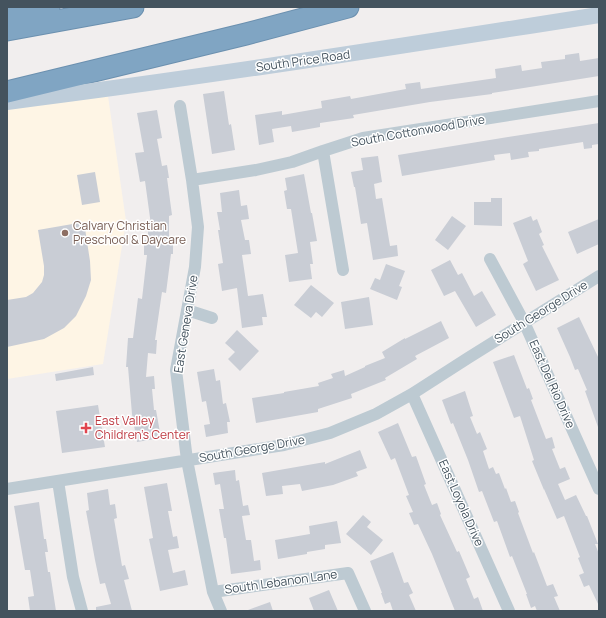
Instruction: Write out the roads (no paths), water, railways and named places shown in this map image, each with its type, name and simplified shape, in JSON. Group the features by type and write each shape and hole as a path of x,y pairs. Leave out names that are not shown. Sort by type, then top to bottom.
{"highway":[{"path":"7,13 50,7"},
{"path":"7,30 134,7"},
{"path":"7,92 246,34 348,7"}],"main road":[{"name":"South Price Road","path":"7,102 110,89 316,59 599,15"}],"street":[{"name":"South Cottonwood Drive","path":"192,180 256,170 292,162 363,138 599,101"},
{"name":"East Geneva Drive","path":"180,106 198,226 195,267 176,370 187,460 213,592 221,611"},
{"path":"322,151 342,270"},
{"name":"East Del Rio Drive","path":"490,259 524,322 599,489"},
{"name":"South George Drive","path":"7,489 284,445 330,433 376,414 412,394 599,276"},
{"path":"187,310 212,318"},
{"name":"East Loyola Drive","path":"412,394 509,611"},
{"path":"58,481 73,577 82,611"},
{"name":"South Lebanon Lane","path":"213,592 348,573 365,611"}],"place":[{"name":"Calvary Christian Preschool & Daycare","path":"65,233"},
{"name":"East Valley Children's Center","path":"86,428"}]}
